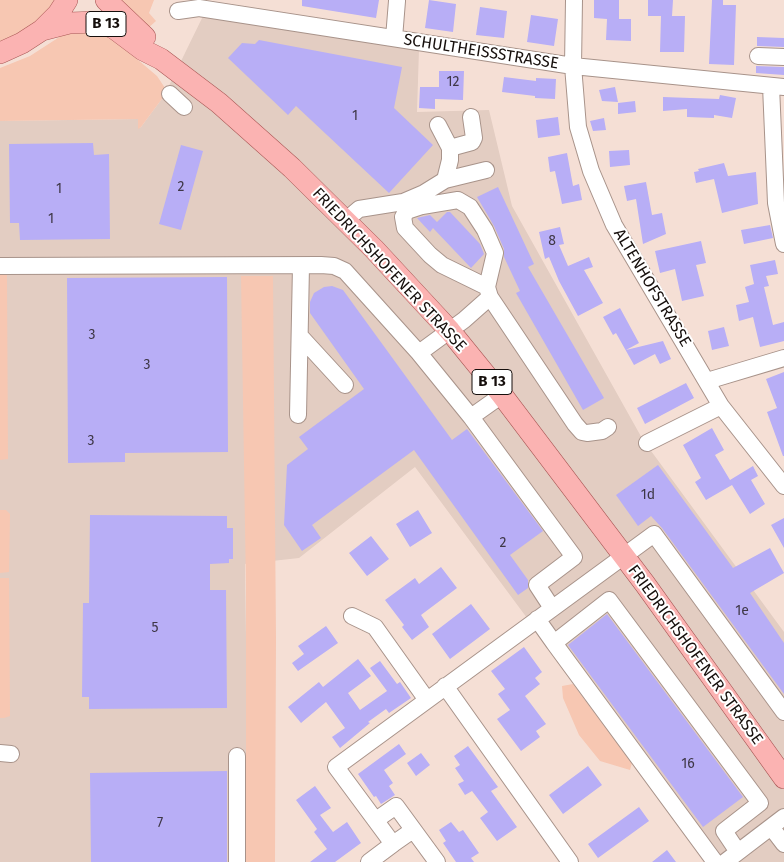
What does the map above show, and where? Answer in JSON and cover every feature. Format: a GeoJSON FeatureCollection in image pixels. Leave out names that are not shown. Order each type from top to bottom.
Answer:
{"type":"FeatureCollection","features":[{"type":"Feature","properties":{"kind":"main road","name":"B 13"},"geometry":{"type":"LineString","coordinates":[[0,53],[22,43],[42,30],[58,14],[67,0]]}},
{"type":"Feature","properties":{"kind":"main road","name":"FRIEDRICHSHOFENER STRASSE"},"geometry":{"type":"LineString","coordinates":[[106,0],[150,41],[161,59]]}},
{"type":"Feature","properties":{"kind":"main road","name":"FRIEDRICHSHOFENER STRASSE"},"geometry":{"type":"LineString","coordinates":[[42,30],[69,23],[96,22],[115,29],[143,50],[161,59],[219,103],[292,168],[345,221],[450,331],[502,395],[624,556],[784,778]]}},
{"type":"Feature","properties":{"kind":"street","name":"ALTENHOFSTRASSE"},"geometry":{"type":"LineString","coordinates":[[574,0],[573,66],[578,127],[591,171],[614,226],[721,406],[784,486]]}},
{"type":"Feature","properties":{"kind":"street"},"geometry":{"type":"LineString","coordinates":[[394,38],[397,1]]}},
{"type":"Feature","properties":{"kind":"street","name":"SCHULTHEISSSTRASSE"},"geometry":{"type":"LineString","coordinates":[[178,11],[199,8],[573,66],[778,86]]}},
{"type":"Feature","properties":{"kind":"street"},"geometry":{"type":"LineString","coordinates":[[758,56],[784,57]]}},
{"type":"Feature","properties":{"kind":"street"},"geometry":{"type":"LineString","coordinates":[[778,86],[776,203],[784,244]]}},
{"type":"Feature","properties":{"kind":"street"},"geometry":{"type":"LineString","coordinates":[[170,94],[184,108]]}},
{"type":"Feature","properties":{"kind":"street"},"geometry":{"type":"LineString","coordinates":[[450,148],[472,142],[474,138],[471,117]]}},
{"type":"Feature","properties":{"kind":"street"},"geometry":{"type":"LineString","coordinates":[[438,125],[450,148],[450,160],[445,180]]}},
{"type":"Feature","properties":{"kind":"street"},"geometry":{"type":"LineString","coordinates":[[345,221],[360,209],[403,202],[424,193],[445,180],[486,170]]}},
{"type":"Feature","properties":{"kind":"street"},"geometry":{"type":"LineString","coordinates":[[419,353],[450,331],[489,292],[495,253],[485,230],[470,207],[458,200],[422,206],[407,211],[402,217],[405,228],[442,265],[489,292],[582,432],[587,434],[602,431],[608,427]]}},
{"type":"Feature","properties":{"kind":"street"},"geometry":{"type":"LineString","coordinates":[[0,266],[334,266],[345,271],[419,353],[471,417],[574,557],[536,585],[552,608]]}},
{"type":"Feature","properties":{"kind":"street"},"geometry":{"type":"LineString","coordinates":[[298,415],[301,266]]}},
{"type":"Feature","properties":{"kind":"street"},"geometry":{"type":"LineString","coordinates":[[300,336],[345,385]]}},
{"type":"Feature","properties":{"kind":"street"},"geometry":{"type":"LineString","coordinates":[[707,381],[784,358]]}},
{"type":"Feature","properties":{"kind":"street"},"geometry":{"type":"LineString","coordinates":[[471,417],[502,395]]}},
{"type":"Feature","properties":{"kind":"street"},"geometry":{"type":"LineString","coordinates":[[647,443],[721,406]]}},
{"type":"Feature","properties":{"kind":"street","name":"FRIEDRICHSHOFENER STRASSE"},"geometry":{"type":"LineString","coordinates":[[624,556],[654,534],[784,712]]}},
{"type":"Feature","properties":{"kind":"street"},"geometry":{"type":"LineString","coordinates":[[393,844],[336,766],[624,556]]}},
{"type":"Feature","properties":{"kind":"street"},"geometry":{"type":"LineString","coordinates":[[554,643],[609,600],[760,803],[724,831],[732,857],[778,822],[784,844]]}},
{"type":"Feature","properties":{"kind":"street"},"geometry":{"type":"LineString","coordinates":[[352,616],[375,627],[427,700]]}},
{"type":"Feature","properties":{"kind":"street"},"geometry":{"type":"LineString","coordinates":[[537,619],[715,862]]}},
{"type":"Feature","properties":{"kind":"street"},"geometry":{"type":"LineString","coordinates":[[445,686],[570,862]]}},
{"type":"Feature","properties":{"kind":"street"},"geometry":{"type":"LineString","coordinates":[[237,756],[237,862]]}},
{"type":"Feature","properties":{"kind":"street"},"geometry":{"type":"LineString","coordinates":[[376,820],[396,806],[437,862]]}},
{"type":"Feature","properties":{"kind":"street"},"geometry":{"type":"LineString","coordinates":[[369,862],[413,830]]}},
{"type":"Feature","properties":{"kind":"shaded area"},"geometry":{"type":"Polygon","coordinates":[[[0,0],[58,0],[38,23],[0,44],[0,0]]]}},
{"type":"Feature","properties":{"kind":"shaded area"},"geometry":{"type":"Polygon","coordinates":[[[116,0],[154,0],[149,13],[156,21],[147,29],[116,0]]]}},
{"type":"Feature","properties":{"kind":"shaded area"},"geometry":{"type":"Polygon","coordinates":[[[204,14],[388,46],[419,49],[417,112],[489,110],[512,206],[643,440],[784,632],[784,862],[708,862],[415,467],[299,558],[245,564],[249,862],[0,862],[0,121],[138,119],[138,128],[141,127],[164,96],[204,14]]]}},
{"type":"Feature","properties":{"kind":"shaded area"},"geometry":{"type":"Polygon","coordinates":[[[105,32],[157,76],[165,88],[164,96],[141,127],[138,129],[138,119],[0,121],[0,68],[30,56],[64,34],[105,32]]]}},
{"type":"Feature","properties":{"kind":"shaded area"},"geometry":{"type":"Polygon","coordinates":[[[0,273],[7,273],[8,459],[0,460],[0,273]]]}},
{"type":"Feature","properties":{"kind":"shaded area"},"geometry":{"type":"Polygon","coordinates":[[[241,276],[273,276],[276,639],[275,862],[246,862],[246,588],[241,276]]]}},
{"type":"Feature","properties":{"kind":"shaded area"},"geometry":{"type":"Polygon","coordinates":[[[0,510],[6,510],[10,514],[9,572],[0,573],[0,510]]]}},
{"type":"Feature","properties":{"kind":"shaded area"},"geometry":{"type":"Polygon","coordinates":[[[0,578],[9,578],[10,716],[4,718],[0,718],[0,578]]]}},
{"type":"Feature","properties":{"kind":"shaded area"},"geometry":{"type":"Polygon","coordinates":[[[573,684],[632,763],[630,770],[600,761],[579,735],[563,698],[562,686],[573,684]]]}},
{"type":"Feature","properties":{"kind":"building"},"geometry":{"type":"Polygon","coordinates":[[[302,0],[379,0],[376,18],[302,6],[302,0]]]}},
{"type":"Feature","properties":{"kind":"building"},"geometry":{"type":"Polygon","coordinates":[[[429,0],[456,4],[453,32],[425,28],[429,0]]]}},
{"type":"Feature","properties":{"kind":"building"},"geometry":{"type":"Polygon","coordinates":[[[594,0],[619,0],[619,19],[631,19],[631,41],[606,40],[607,19],[594,18],[594,0]]]}},
{"type":"Feature","properties":{"kind":"building"},"geometry":{"type":"Polygon","coordinates":[[[648,0],[673,0],[672,16],[685,16],[684,52],[660,52],[661,16],[648,16],[648,0]]]}},
{"type":"Feature","properties":{"kind":"building"},"geometry":{"type":"Polygon","coordinates":[[[712,0],[723,0],[723,5],[736,5],[734,65],[709,64],[712,0]]]}},
{"type":"Feature","properties":{"kind":"building"},"geometry":{"type":"Polygon","coordinates":[[[480,7],[507,11],[504,38],[476,35],[480,7]]]}},
{"type":"Feature","properties":{"kind":"building"},"geometry":{"type":"Polygon","coordinates":[[[531,15],[558,19],[554,46],[527,42],[531,15]]]}},
{"type":"Feature","properties":{"kind":"building"},"geometry":{"type":"Polygon","coordinates":[[[757,37],[784,38],[784,47],[757,46],[757,37]]]}},
{"type":"Feature","properties":{"kind":"building"},"geometry":{"type":"Polygon","coordinates":[[[259,40],[402,67],[394,108],[433,145],[389,193],[296,106],[288,115],[228,58],[242,43],[255,44],[259,40]]]}},
{"type":"Feature","properties":{"kind":"building"},"geometry":{"type":"Polygon","coordinates":[[[756,66],[784,67],[784,75],[756,73],[756,66]]]}},
{"type":"Feature","properties":{"kind":"building"},"geometry":{"type":"Polygon","coordinates":[[[439,71],[464,71],[463,100],[435,99],[435,109],[419,108],[420,87],[439,87],[439,71]]]}},
{"type":"Feature","properties":{"kind":"building"},"geometry":{"type":"Polygon","coordinates":[[[504,77],[536,81],[536,78],[556,79],[555,99],[535,98],[535,96],[502,92],[504,77]]]}},
{"type":"Feature","properties":{"kind":"building"},"geometry":{"type":"Polygon","coordinates":[[[615,87],[618,102],[602,101],[599,90],[615,87]]]}},
{"type":"Feature","properties":{"kind":"building"},"geometry":{"type":"Polygon","coordinates":[[[720,95],[736,98],[732,118],[714,115],[714,118],[687,117],[687,109],[663,111],[663,97],[719,99],[720,95]]]}},
{"type":"Feature","properties":{"kind":"building"},"geometry":{"type":"Polygon","coordinates":[[[635,101],[636,112],[618,114],[618,103],[635,101]]]}},
{"type":"Feature","properties":{"kind":"building"},"geometry":{"type":"Polygon","coordinates":[[[558,117],[560,135],[538,138],[536,120],[558,117]]]}},
{"type":"Feature","properties":{"kind":"building"},"geometry":{"type":"Polygon","coordinates":[[[604,118],[606,130],[593,131],[590,121],[604,118]]]}},
{"type":"Feature","properties":{"kind":"building"},"geometry":{"type":"Polygon","coordinates":[[[93,143],[94,155],[109,154],[110,239],[20,240],[19,223],[10,223],[9,144],[93,143]]]}},
{"type":"Feature","properties":{"kind":"building"},"geometry":{"type":"Polygon","coordinates":[[[181,145],[203,151],[181,230],[159,224],[181,145]]]}},
{"type":"Feature","properties":{"kind":"building"},"geometry":{"type":"Polygon","coordinates":[[[629,150],[630,165],[610,167],[609,151],[629,150]]]}},
{"type":"Feature","properties":{"kind":"building"},"geometry":{"type":"Polygon","coordinates":[[[567,153],[573,186],[579,184],[582,200],[562,204],[555,171],[550,172],[548,157],[567,153]]]}},
{"type":"Feature","properties":{"kind":"building"},"geometry":{"type":"Polygon","coordinates":[[[724,163],[728,176],[756,172],[758,204],[722,213],[714,179],[696,183],[694,172],[699,171],[698,169],[724,163]]]}},
{"type":"Feature","properties":{"kind":"building"},"geometry":{"type":"Polygon","coordinates":[[[646,182],[652,215],[662,213],[666,234],[643,244],[636,199],[627,201],[624,186],[646,182]]]}},
{"type":"Feature","properties":{"kind":"building"},"geometry":{"type":"Polygon","coordinates":[[[498,187],[534,264],[528,267],[604,398],[583,410],[516,293],[520,291],[504,257],[504,249],[494,226],[477,197],[498,187]]]}},
{"type":"Feature","properties":{"kind":"building"},"geometry":{"type":"Polygon","coordinates":[[[447,212],[450,212],[480,244],[484,254],[471,268],[433,228],[430,232],[417,218],[430,215],[437,222],[447,212]]]}},
{"type":"Feature","properties":{"kind":"building"},"geometry":{"type":"Polygon","coordinates":[[[770,225],[773,238],[744,244],[741,230],[770,225]]]}},
{"type":"Feature","properties":{"kind":"building"},"geometry":{"type":"Polygon","coordinates":[[[560,227],[564,244],[559,245],[568,266],[589,257],[593,267],[584,270],[603,303],[578,316],[559,281],[549,257],[545,259],[539,232],[560,227]]]}},
{"type":"Feature","properties":{"kind":"building"},"geometry":{"type":"Polygon","coordinates":[[[701,241],[706,263],[696,265],[704,296],[682,301],[675,269],[660,273],[655,251],[701,241]]]}},
{"type":"Feature","properties":{"kind":"building"},"geometry":{"type":"Polygon","coordinates":[[[775,260],[778,274],[766,276],[769,286],[764,287],[773,325],[784,322],[784,341],[760,347],[753,317],[739,321],[736,305],[749,302],[745,287],[754,284],[750,265],[775,260]]]}},
{"type":"Feature","properties":{"kind":"building"},"geometry":{"type":"Polygon","coordinates":[[[227,277],[228,452],[125,453],[125,462],[68,463],[67,278],[227,277]]]}},
{"type":"Feature","properties":{"kind":"building"},"geometry":{"type":"Polygon","coordinates":[[[332,286],[343,290],[452,440],[467,429],[543,531],[510,555],[528,580],[528,588],[518,595],[414,450],[312,525],[321,538],[302,551],[284,525],[287,465],[308,449],[299,437],[364,389],[310,313],[310,302],[314,293],[324,287],[332,286]]]}},
{"type":"Feature","properties":{"kind":"building"},"geometry":{"type":"Polygon","coordinates":[[[620,308],[639,343],[626,350],[663,341],[671,359],[660,364],[655,354],[634,365],[616,333],[613,335],[603,317],[620,308]]]}},
{"type":"Feature","properties":{"kind":"building"},"geometry":{"type":"Polygon","coordinates":[[[724,327],[729,346],[712,350],[708,331],[724,327]]]}},
{"type":"Feature","properties":{"kind":"building"},"geometry":{"type":"Polygon","coordinates":[[[784,372],[783,456],[767,412],[777,408],[766,379],[784,372]]]}},
{"type":"Feature","properties":{"kind":"building"},"geometry":{"type":"Polygon","coordinates":[[[686,383],[694,398],[645,424],[637,408],[686,383]]]}},
{"type":"Feature","properties":{"kind":"building"},"geometry":{"type":"Polygon","coordinates":[[[712,428],[724,450],[715,455],[730,480],[753,466],[758,476],[751,480],[765,504],[750,514],[732,485],[706,500],[695,482],[701,478],[683,445],[712,428]]]}},
{"type":"Feature","properties":{"kind":"building"},"geometry":{"type":"Polygon","coordinates":[[[658,465],[733,568],[770,548],[784,573],[750,593],[784,643],[784,694],[662,528],[651,516],[638,526],[616,495],[658,465]]]}},
{"type":"Feature","properties":{"kind":"building"},"geometry":{"type":"Polygon","coordinates":[[[418,510],[432,533],[410,547],[396,524],[418,510]]]}},
{"type":"Feature","properties":{"kind":"building"},"geometry":{"type":"Polygon","coordinates":[[[90,515],[227,516],[227,528],[233,528],[233,559],[229,559],[229,563],[210,564],[210,590],[226,590],[227,708],[89,709],[89,697],[82,697],[83,603],[89,603],[90,515]]]}},
{"type":"Feature","properties":{"kind":"building"},"geometry":{"type":"Polygon","coordinates":[[[784,518],[784,548],[771,525],[784,518]]]}},
{"type":"Feature","properties":{"kind":"building"},"geometry":{"type":"Polygon","coordinates":[[[371,536],[389,559],[367,576],[349,553],[371,536]]]}},
{"type":"Feature","properties":{"kind":"building"},"geometry":{"type":"Polygon","coordinates":[[[441,567],[457,588],[421,615],[429,627],[412,640],[402,627],[404,625],[385,600],[415,578],[419,584],[441,567]]]}},
{"type":"Feature","properties":{"kind":"building"},"geometry":{"type":"Polygon","coordinates":[[[471,604],[490,629],[450,659],[432,634],[471,604]]]}},
{"type":"Feature","properties":{"kind":"building"},"geometry":{"type":"Polygon","coordinates":[[[607,614],[743,797],[703,827],[568,645],[607,614]]]}},
{"type":"Feature","properties":{"kind":"building"},"geometry":{"type":"Polygon","coordinates":[[[326,626],[338,643],[298,671],[292,663],[304,654],[298,646],[326,626]]]}},
{"type":"Feature","properties":{"kind":"building"},"geometry":{"type":"Polygon","coordinates":[[[524,647],[542,672],[535,678],[540,684],[525,696],[546,724],[536,731],[540,737],[521,751],[497,719],[510,710],[498,694],[505,689],[491,671],[524,647]]]}},
{"type":"Feature","properties":{"kind":"building"},"geometry":{"type":"Polygon","coordinates":[[[358,659],[371,676],[348,693],[360,710],[387,691],[370,668],[380,661],[397,684],[400,682],[411,698],[389,713],[386,709],[368,722],[370,723],[340,748],[332,737],[345,728],[326,702],[301,723],[288,707],[319,682],[323,687],[358,659]]]}},
{"type":"Feature","properties":{"kind":"building"},"geometry":{"type":"Polygon","coordinates":[[[399,744],[406,754],[384,770],[393,783],[389,786],[395,795],[381,804],[358,774],[399,744]]]}},
{"type":"Feature","properties":{"kind":"building"},"geometry":{"type":"Polygon","coordinates":[[[468,746],[498,787],[491,791],[517,827],[497,841],[480,818],[488,812],[472,791],[465,795],[458,784],[464,781],[455,768],[460,765],[454,756],[468,746]]]}},
{"type":"Feature","properties":{"kind":"building"},"geometry":{"type":"Polygon","coordinates":[[[421,753],[430,765],[416,776],[407,763],[421,753]]]}},
{"type":"Feature","properties":{"kind":"building"},"geometry":{"type":"Polygon","coordinates":[[[588,766],[602,785],[563,814],[549,795],[588,766]]]}},
{"type":"Feature","properties":{"kind":"building"},"geometry":{"type":"Polygon","coordinates":[[[227,771],[227,862],[91,862],[90,773],[227,771]]]}},
{"type":"Feature","properties":{"kind":"building"},"geometry":{"type":"Polygon","coordinates":[[[315,786],[331,808],[320,815],[333,832],[347,822],[361,843],[335,862],[310,862],[327,849],[314,832],[317,829],[296,800],[315,786]]]}},
{"type":"Feature","properties":{"kind":"building"},"geometry":{"type":"Polygon","coordinates":[[[639,807],[649,821],[598,858],[588,844],[639,807]]]}},
{"type":"Feature","properties":{"kind":"building"},"geometry":{"type":"Polygon","coordinates":[[[451,822],[459,832],[463,830],[479,853],[471,858],[474,862],[456,862],[443,843],[446,841],[439,830],[451,822]]]}},
{"type":"Feature","properties":{"kind":"building"},"geometry":{"type":"Polygon","coordinates":[[[667,850],[676,862],[652,862],[667,850]]]}}]}
